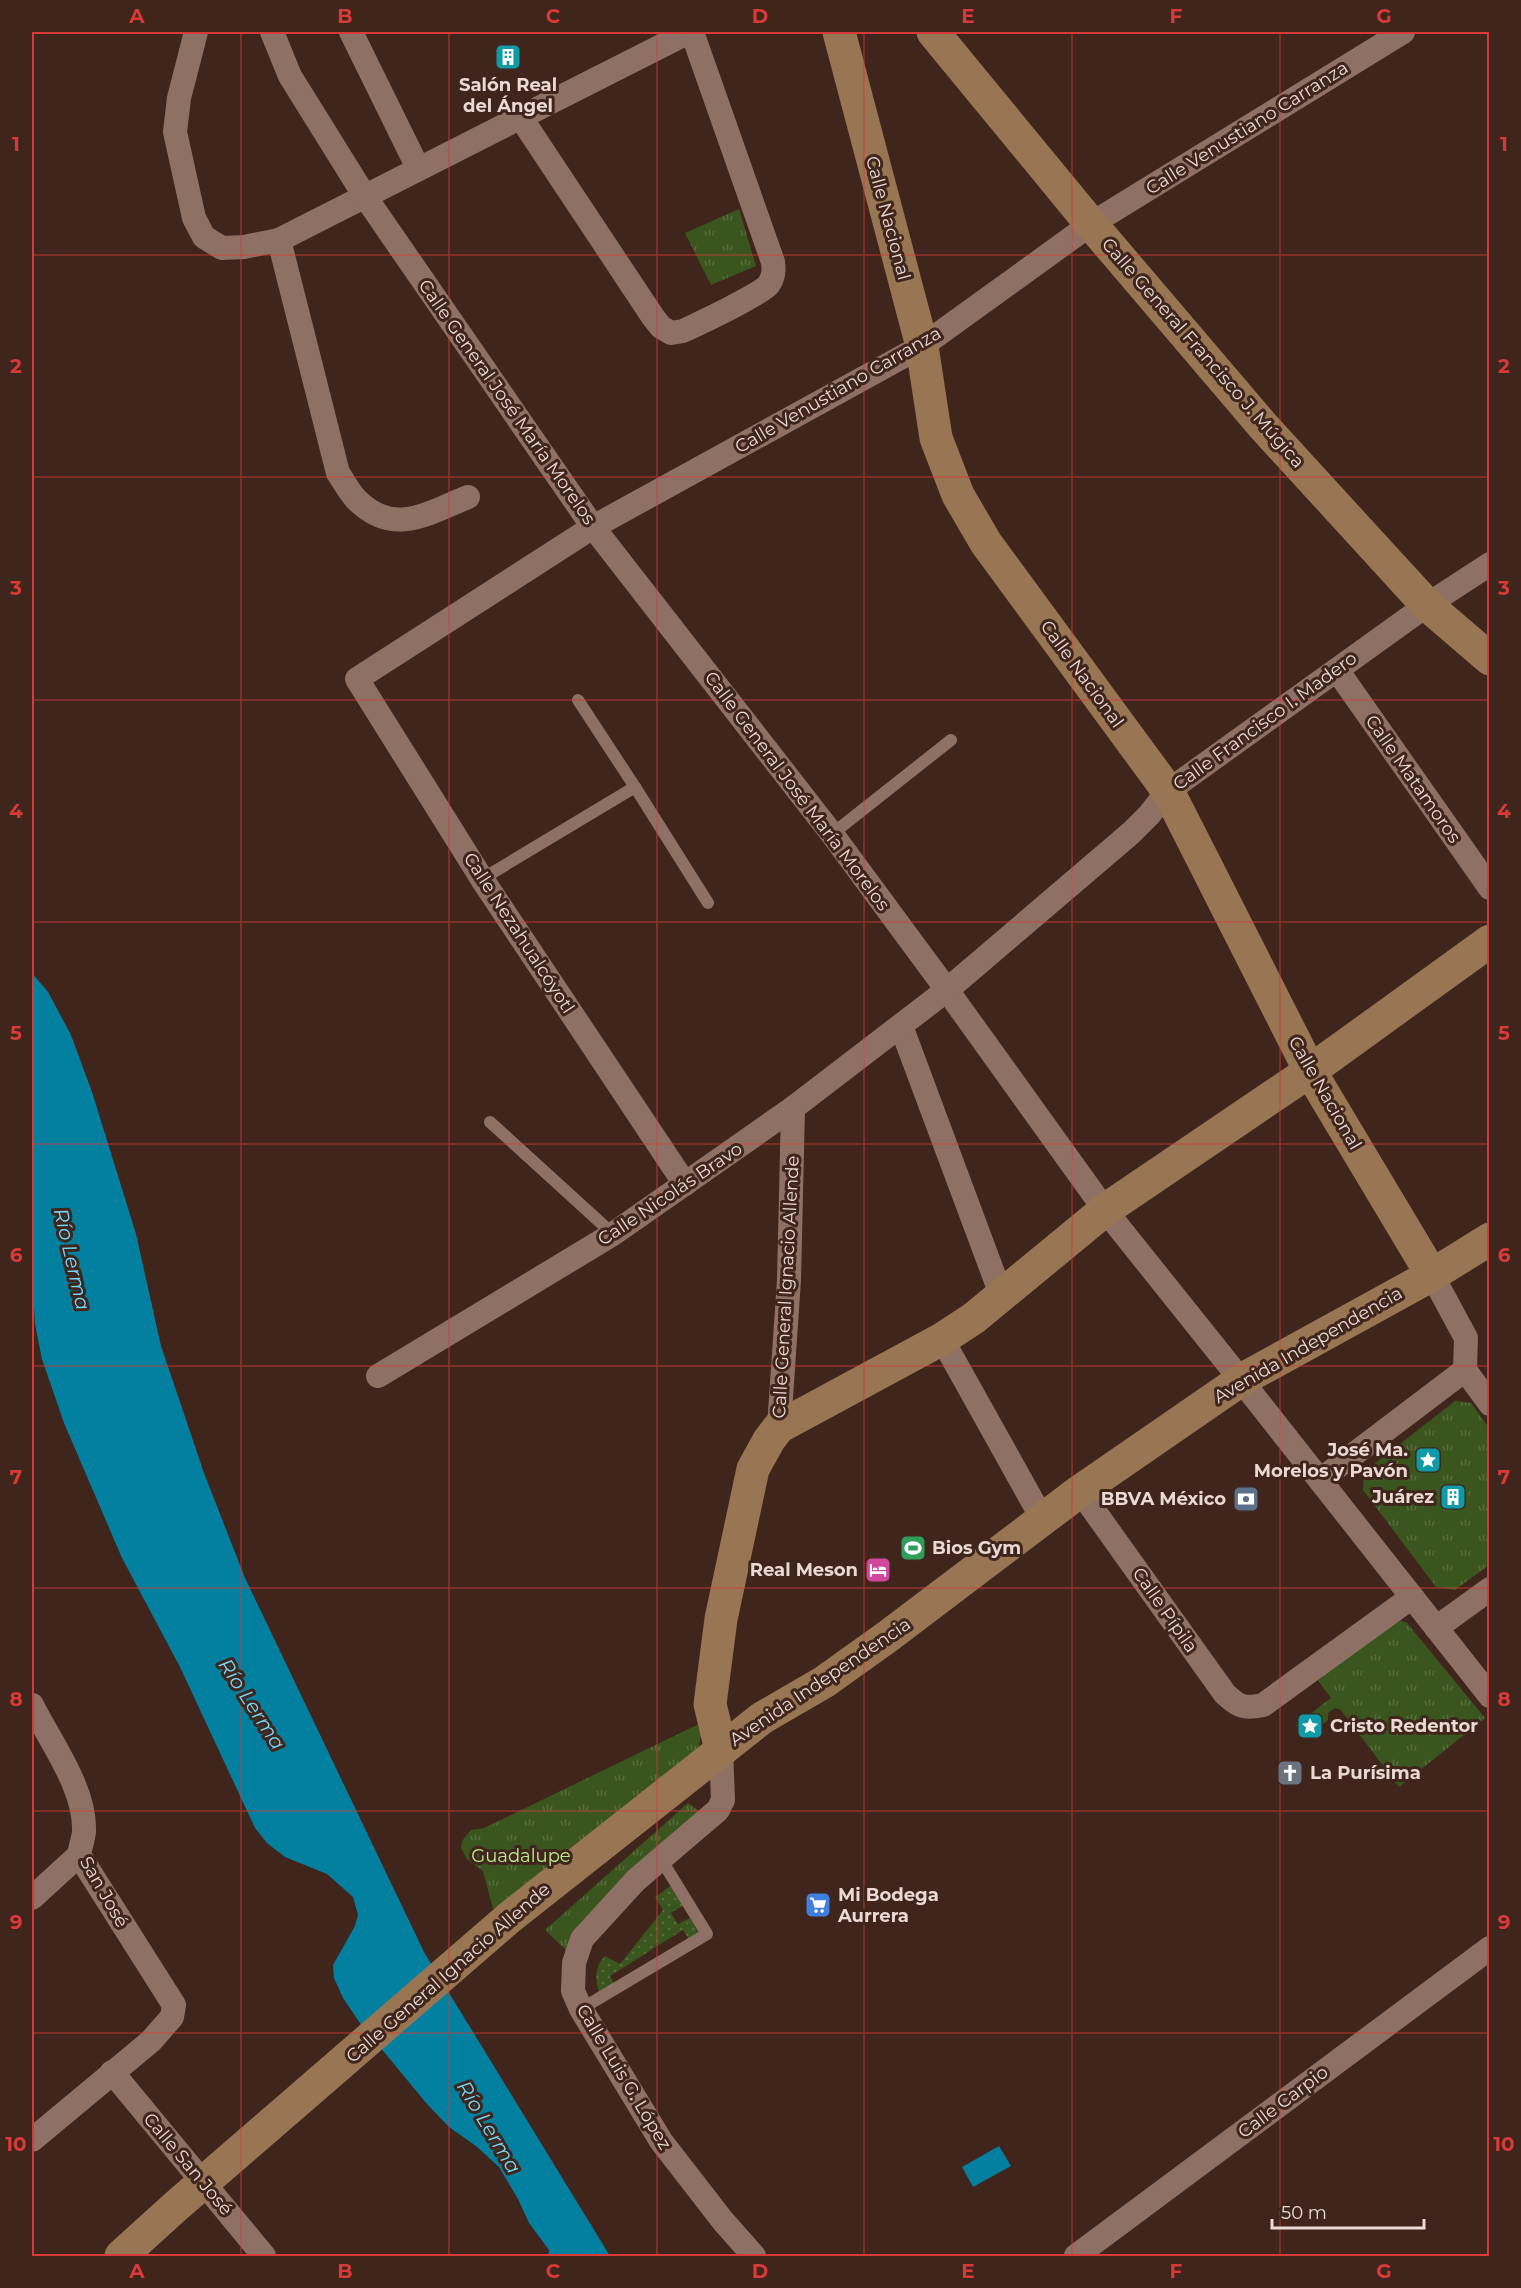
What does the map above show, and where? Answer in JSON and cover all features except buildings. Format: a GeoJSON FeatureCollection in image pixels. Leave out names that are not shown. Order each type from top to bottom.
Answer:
{"type":"FeatureCollection","features":[{"type":"Feature","properties":{"kind":"street"},"geometry":{"type":"LineString","coordinates":[[196,32],[178,98],[175,132],[194,218],[204,237],[222,248],[244,247],[279,240],[364,195],[691,32],[773,262],[774,274],[768,286],[683,332],[671,333],[661,327],[520,118]]}},
{"type":"Feature","properties":{"kind":"street","name":"Calle General José María Morelos"},"geometry":{"type":"LineString","coordinates":[[272,32],[290,76],[364,195],[593,526],[832,834],[1105,1210],[1490,1696]]}},
{"type":"Feature","properties":{"kind":"street"},"geometry":{"type":"LineString","coordinates":[[351,32],[418,168]]}},
{"type":"Feature","properties":{"kind":"street","name":"Calle Nacional"},"geometry":{"type":"LineString","coordinates":[[839,32],[922,346],[936,438],[958,495],[986,543],[1168,791],[1310,1071],[1432,1275]]}},
{"type":"Feature","properties":{"kind":"street","name":"Calle General Francisco J. Múgica"},"geometry":{"type":"LineString","coordinates":[[933,32],[1091,224],[1264,427],[1427,605],[1490,659]]}},
{"type":"Feature","properties":{"kind":"street","name":"Calle Venustiano Carranza"},"geometry":{"type":"LineString","coordinates":[[357,679],[593,526],[922,346],[1091,224],[1403,32]]}},
{"type":"Feature","properties":{"kind":"street"},"geometry":{"type":"LineString","coordinates":[[279,240],[338,473],[359,503],[385,520],[410,520],[468,497]]}},
{"type":"Feature","properties":{"kind":"street","name":"Calle Francisco I. Madero"},"geometry":{"type":"LineString","coordinates":[[947,990],[1131,833],[1168,791],[1427,605],[1490,564]]}},
{"type":"Feature","properties":{"kind":"street","name":"Calle Matamoros"},"geometry":{"type":"LineString","coordinates":[[1337,670],[1490,888]]}},
{"type":"Feature","properties":{"kind":"street","name":"Calle Nezahualcóyotl"},"geometry":{"type":"LineString","coordinates":[[357,679],[482,879],[685,1185]]}},
{"type":"Feature","properties":{"kind":"street"},"geometry":{"type":"LineString","coordinates":[[779,1427],[942,1339],[1002,1296],[1105,1210],[1310,1071],[1490,941]]}},
{"type":"Feature","properties":{"kind":"street","name":"Calle Nicolás Bravo"},"geometry":{"type":"LineString","coordinates":[[378,1376],[614,1234],[794,1108],[947,990]]}},
{"type":"Feature","properties":{"kind":"street"},"geometry":{"type":"LineString","coordinates":[[901,1026],[1002,1296]]}},
{"type":"Feature","properties":{"kind":"street","name":"Calle General Ignacio Allende"},"geometry":{"type":"LineString","coordinates":[[121,2256],[510,1917],[721,1750],[710,1704],[721,1619],[753,1469],[768,1440],[779,1427],[789,1280],[794,1108]]}},
{"type":"Feature","properties":{"kind":"street","name":"Avenida Independencia"},"geometry":{"type":"LineString","coordinates":[[721,1750],[762,1718],[824,1682],[878,1644],[1080,1491],[1241,1380],[1432,1275],[1490,1239]]}},
{"type":"Feature","properties":{"kind":"street"},"geometry":{"type":"LineString","coordinates":[[1432,1275],[1466,1338],[1465,1370],[1490,1404]]}},
{"type":"Feature","properties":{"kind":"street"},"geometry":{"type":"LineString","coordinates":[[942,1339],[1043,1520]]}},
{"type":"Feature","properties":{"kind":"street"},"geometry":{"type":"LineString","coordinates":[[1320,1480],[1465,1370]]}},
{"type":"Feature","properties":{"kind":"street","name":"Calle Pípila"},"geometry":{"type":"LineString","coordinates":[[1080,1491],[1225,1694],[1237,1705],[1249,1708],[1263,1705],[1412,1597]]}},
{"type":"Feature","properties":{"kind":"street"},"geometry":{"type":"LineString","coordinates":[[1436,1628],[1490,1589]]}},
{"type":"Feature","properties":{"kind":"street","name":"San José"},"geometry":{"type":"LineString","coordinates":[[32,1706],[78,1791],[83,1813],[84,1834],[79,1855],[174,2005],[172,2017],[164,2029],[112,2072]]}},
{"type":"Feature","properties":{"kind":"street","name":"Calle Luis G. López"},"geometry":{"type":"LineString","coordinates":[[721,1750],[723,1800],[718,1810],[636,1880],[582,1939],[574,1963],[573,1991],[581,2009],[661,2141],[723,2221],[754,2256]]}},
{"type":"Feature","properties":{"kind":"street"},"geometry":{"type":"LineString","coordinates":[[32,1898],[79,1855]]}},
{"type":"Feature","properties":{"kind":"street","name":"Calle Carpio"},"geometry":{"type":"LineString","coordinates":[[1076,2256],[1490,1947]]}},
{"type":"Feature","properties":{"kind":"street"},"geometry":{"type":"LineString","coordinates":[[32,2140],[112,2072]]}},
{"type":"Feature","properties":{"kind":"street","name":"Calle San José"},"geometry":{"type":"LineString","coordinates":[[112,2072],[264,2256]]}},
{"type":"Feature","properties":{"kind":"lane"},"geometry":{"type":"LineString","coordinates":[[578,700],[708,903]]}},
{"type":"Feature","properties":{"kind":"lane"},"geometry":{"type":"LineString","coordinates":[[832,834],[951,740]]}},
{"type":"Feature","properties":{"kind":"lane"},"geometry":{"type":"LineString","coordinates":[[482,879],[635,788]]}},
{"type":"Feature","properties":{"kind":"lane"},"geometry":{"type":"LineString","coordinates":[[490,1122],[614,1234]]}},
{"type":"Feature","properties":{"kind":"lane"},"geometry":{"type":"LineString","coordinates":[[581,2009],[707,1934],[661,1859]]}},
{"type":"Feature","properties":{"kind":"green space"},"geometry":{"type":"Polygon","coordinates":[[[739,209],[756,266],[711,285],[685,233],[739,209]]]}},
{"type":"Feature","properties":{"kind":"green space"},"geometry":{"type":"Polygon","coordinates":[[[1455,1401],[1471,1403],[1489,1428],[1489,1565],[1455,1590],[1436,1587],[1363,1490],[1364,1472],[1455,1401]]]}},
{"type":"Feature","properties":{"kind":"green space"},"geometry":{"type":"Polygon","coordinates":[[[1396,1619],[1407,1623],[1485,1718],[1399,1787],[1341,1710],[1335,1708],[1328,1713],[1328,1720],[1305,1738],[1296,1725],[1331,1698],[1316,1678],[1396,1619]]]}},
{"type":"Feature","properties":{"kind":"green space","name":"Guadalupe"},"geometry":{"type":"Polygon","coordinates":[[[703,1722],[698,1753],[513,1915],[493,1909],[483,1871],[467,1859],[461,1848],[462,1841],[471,1830],[484,1828],[703,1722]]]}},
{"type":"Feature","properties":{"kind":"green space"},"geometry":{"type":"Polygon","coordinates":[[[688,1803],[704,1815],[569,1953],[545,1930],[688,1803]]]}},
{"type":"Feature","properties":{"kind":"green space"},"geometry":{"type":"Polygon","coordinates":[[[672,1885],[684,1905],[671,1913],[678,1924],[690,1918],[700,1935],[690,1941],[683,1930],[610,1976],[618,1991],[602,2000],[596,1977],[601,1961],[605,1956],[620,1964],[663,1910],[655,1897],[672,1885]]]}},
{"type":"Feature","properties":{"kind":"water","name":"Río Lerma"},"geometry":{"type":"Polygon","coordinates":[[[32,973],[48,992],[71,1035],[92,1092],[136,1234],[161,1346],[204,1473],[245,1578],[424,1952],[610,2256],[548,2256],[549,2250],[529,2223],[499,2167],[476,2146],[449,2127],[360,2023],[343,1998],[334,1978],[333,1965],[355,1926],[358,1915],[353,1897],[327,1874],[285,1857],[267,1843],[255,1828],[180,1667],[122,1558],[64,1423],[42,1359],[35,1324],[32,1274],[32,973]]]}},
{"type":"Feature","properties":{"kind":"water"},"geometry":{"type":"Polygon","coordinates":[[[999,2146],[1011,2166],[973,2187],[962,2167],[999,2146]]]}},
{"type":"Feature","properties":{"kind":"place","name":"Salón Real del Ángel"},"geometry":{"type":"Point","coordinates":[508,57]}},
{"type":"Feature","properties":{"kind":"place","name":"José Ma. Morelos y Pavón"},"geometry":{"type":"Point","coordinates":[1428,1460]}},
{"type":"Feature","properties":{"kind":"place","name":"Juárez"},"geometry":{"type":"Point","coordinates":[1453,1497]}},
{"type":"Feature","properties":{"kind":"place","name":"BBVA México"},"geometry":{"type":"Point","coordinates":[1246,1499]}},
{"type":"Feature","properties":{"kind":"place","name":"Bios Gym"},"geometry":{"type":"Point","coordinates":[913,1548]}},
{"type":"Feature","properties":{"kind":"place","name":"Real Meson"},"geometry":{"type":"Point","coordinates":[878,1570]}},
{"type":"Feature","properties":{"kind":"place","name":"Cristo Redentor"},"geometry":{"type":"Point","coordinates":[1310,1726]}},
{"type":"Feature","properties":{"kind":"place","name":"La Purísima"},"geometry":{"type":"Point","coordinates":[1290,1773]}},
{"type":"Feature","properties":{"kind":"place","name":"Mi Bodega Aurrera"},"geometry":{"type":"Point","coordinates":[818,1905]}}]}
